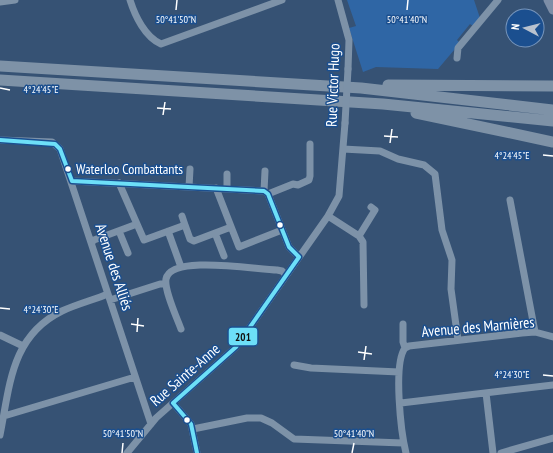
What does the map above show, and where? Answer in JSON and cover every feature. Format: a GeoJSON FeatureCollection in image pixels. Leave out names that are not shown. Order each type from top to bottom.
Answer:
{"type":"FeatureCollection","features":[{"type":"Feature","properties":{"kind":"highway"},"geometry":{"type":"LineString","coordinates":[[0,66],[361,88],[553,110]]}},
{"type":"Feature","properties":{"kind":"highway"},"geometry":{"type":"LineString","coordinates":[[0,80],[383,104],[553,121]]}},
{"type":"Feature","properties":{"kind":"highway"},"geometry":{"type":"LineString","coordinates":[[361,88],[370,84],[553,86]]}},
{"type":"Feature","properties":{"kind":"highway"},"geometry":{"type":"LineString","coordinates":[[383,104],[393,109],[553,142]]}},
{"type":"Feature","properties":{"kind":"main road"},"geometry":{"type":"LineString","coordinates":[[548,0],[553,10]]}},
{"type":"Feature","properties":{"kind":"street"},"geometry":{"type":"LineString","coordinates":[[0,2],[16,0]]}},
{"type":"Feature","properties":{"kind":"street"},"geometry":{"type":"LineString","coordinates":[[130,0],[139,21],[157,42],[161,44],[282,0]]}},
{"type":"Feature","properties":{"kind":"street","name":"Rue Victor Hugo"},"geometry":{"type":"LineString","coordinates":[[338,0],[349,40],[343,149]]}},
{"type":"Feature","properties":{"kind":"street"},"geometry":{"type":"LineString","coordinates":[[457,58],[458,48],[498,0]]}},
{"type":"Feature","properties":{"kind":"street","name":"Avenue des Alliés"},"geometry":{"type":"LineString","coordinates":[[0,140],[55,144],[60,149],[72,181],[151,424]]}},
{"type":"Feature","properties":{"kind":"street"},"geometry":{"type":"LineString","coordinates":[[72,181],[266,192],[293,184],[298,185],[309,180],[311,170],[310,144]]}},
{"type":"Feature","properties":{"kind":"street"},"geometry":{"type":"LineString","coordinates":[[343,149],[380,151],[398,159],[424,165],[435,174],[442,230],[452,260],[451,289],[458,340]]}},
{"type":"Feature","properties":{"kind":"street","name":"Rue Sainte-Anne"},"geometry":{"type":"LineString","coordinates":[[127,453],[151,424],[236,347],[328,216],[339,196],[343,149]]}},
{"type":"Feature","properties":{"kind":"street"},"geometry":{"type":"LineString","coordinates":[[189,187],[190,169]]}},
{"type":"Feature","properties":{"kind":"street"},"geometry":{"type":"LineString","coordinates":[[265,171],[266,192],[291,251],[299,257]]}},
{"type":"Feature","properties":{"kind":"street"},"geometry":{"type":"LineString","coordinates":[[227,174],[227,189]]}},
{"type":"Feature","properties":{"kind":"street"},"geometry":{"type":"LineString","coordinates":[[119,183],[144,240],[185,225]]}},
{"type":"Feature","properties":{"kind":"street"},"geometry":{"type":"LineString","coordinates":[[216,188],[239,247],[282,230]]}},
{"type":"Feature","properties":{"kind":"street"},"geometry":{"type":"LineString","coordinates":[[510,200],[535,332]]}},
{"type":"Feature","properties":{"kind":"street"},"geometry":{"type":"LineString","coordinates":[[359,236],[375,210],[371,207]]}},
{"type":"Feature","properties":{"kind":"street"},"geometry":{"type":"LineString","coordinates":[[182,216],[192,241],[231,227]]}},
{"type":"Feature","properties":{"kind":"street"},"geometry":{"type":"LineString","coordinates":[[328,216],[359,236],[363,242],[364,305]]}},
{"type":"Feature","properties":{"kind":"street"},"geometry":{"type":"LineString","coordinates":[[92,242],[136,224]]}},
{"type":"Feature","properties":{"kind":"street"},"geometry":{"type":"LineString","coordinates":[[118,231],[128,254]]}},
{"type":"Feature","properties":{"kind":"street"},"geometry":{"type":"LineString","coordinates":[[168,231],[181,267]]}},
{"type":"Feature","properties":{"kind":"street"},"geometry":{"type":"LineString","coordinates":[[215,233],[224,256]]}},
{"type":"Feature","properties":{"kind":"street"},"geometry":{"type":"LineString","coordinates":[[181,329],[166,284],[169,273],[181,267],[190,265],[242,267],[282,271],[286,275]]}},
{"type":"Feature","properties":{"kind":"street"},"geometry":{"type":"LineString","coordinates":[[0,435],[14,366],[23,346],[34,330],[52,316],[63,310],[160,284],[166,284]]}},
{"type":"Feature","properties":{"kind":"street"},"geometry":{"type":"LineString","coordinates":[[403,324],[403,342],[405,348],[400,357],[399,372],[406,453]]}},
{"type":"Feature","properties":{"kind":"street","name":"Avenue des Marnières"},"geometry":{"type":"LineString","coordinates":[[405,348],[409,346],[535,332],[553,337]]}},
{"type":"Feature","properties":{"kind":"street"},"geometry":{"type":"LineString","coordinates":[[0,335],[23,346]]}},
{"type":"Feature","properties":{"kind":"street"},"geometry":{"type":"LineString","coordinates":[[294,365],[311,368],[399,372]]}},
{"type":"Feature","properties":{"kind":"street"},"geometry":{"type":"LineString","coordinates":[[4,416],[135,376]]}},
{"type":"Feature","properties":{"kind":"street"},"geometry":{"type":"LineString","coordinates":[[401,403],[553,385]]}},
{"type":"Feature","properties":{"kind":"street"},"geometry":{"type":"LineString","coordinates":[[486,393],[493,453]]}},
{"type":"Feature","properties":{"kind":"street"},"geometry":{"type":"LineString","coordinates":[[173,403],[193,429],[197,453]]}},
{"type":"Feature","properties":{"kind":"street"},"geometry":{"type":"LineString","coordinates":[[193,429],[247,418],[261,418],[272,423],[294,439],[404,443]]}},
{"type":"Feature","properties":{"kind":"street"},"geometry":{"type":"LineString","coordinates":[[501,453],[553,438]]}},
{"type":"Feature","properties":{"kind":"shaded area"},"geometry":{"type":"Polygon","coordinates":[[[347,0],[474,0],[480,18],[473,26],[470,24],[457,40],[460,43],[438,69],[376,67],[363,72],[349,28],[356,26],[347,0]]]}},
{"type":"Feature","properties":{"kind":"transit line","name":"201"},"geometry":{"type":"LineString","coordinates":[[0,140],[55,144],[60,149],[72,181],[264,191],[268,194],[289,247],[299,257],[236,347],[173,403],[191,424],[197,453]]}},
{"type":"Feature","properties":{"kind":"place","name":"Waterloo Combattants"},"geometry":{"type":"Point","coordinates":[68,169]}}]}
